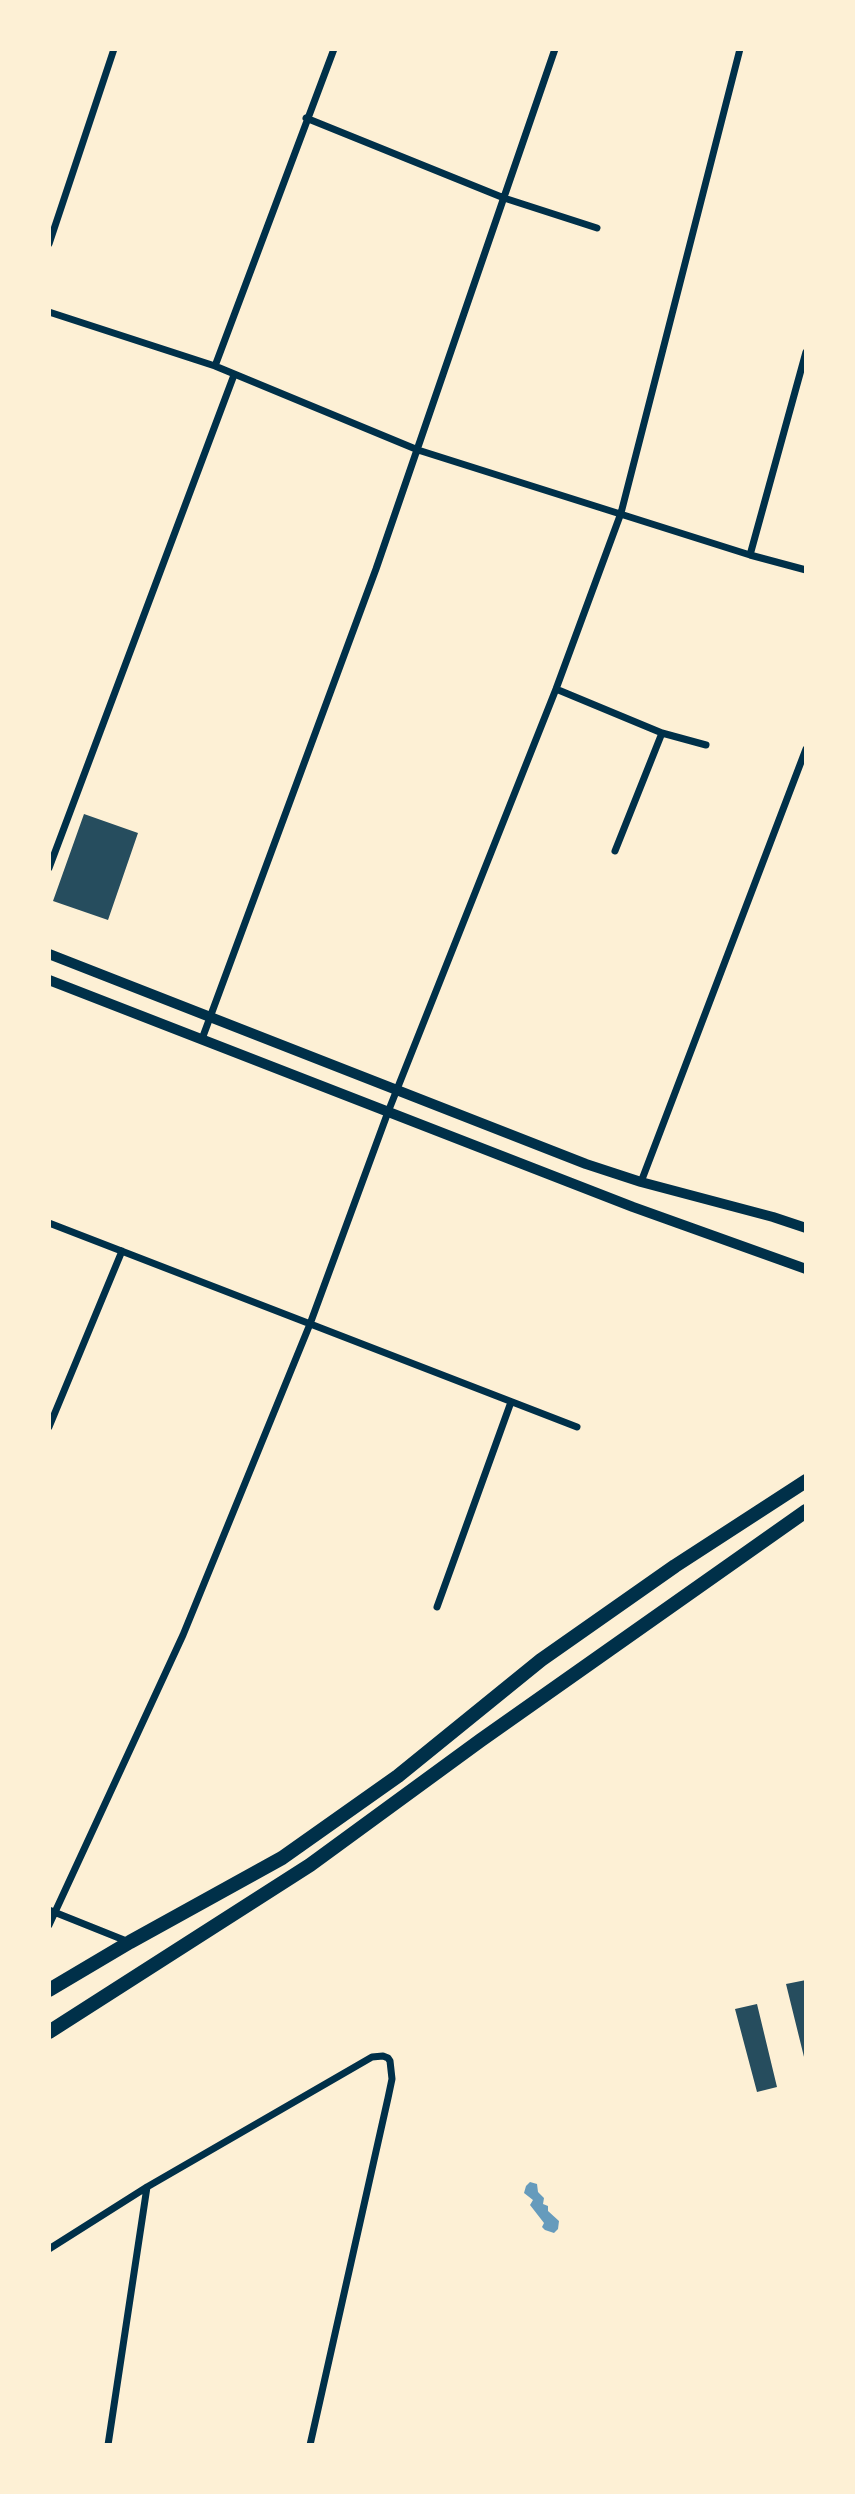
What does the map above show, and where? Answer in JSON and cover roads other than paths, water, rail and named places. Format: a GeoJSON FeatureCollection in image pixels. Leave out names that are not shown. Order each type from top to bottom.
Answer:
{"type":"FeatureCollection","features":[{"type":"Feature","properties":{"kind":"main road"},"geometry":{"type":"LineString","coordinates":[[49,1990],[282,1858],[398,1776],[541,1660],[675,1566],[806,1481]]}},
{"type":"Feature","properties":{"kind":"main road"},"geometry":{"type":"LineString","coordinates":[[49,2032],[310,1865],[481,1740],[806,1511]]}},
{"type":"Feature","properties":{"kind":"street"},"geometry":{"type":"LineString","coordinates":[[49,244],[114,49]]}},
{"type":"Feature","properties":{"kind":"street"},"geometry":{"type":"LineString","coordinates":[[215,366],[334,49]]}},
{"type":"Feature","properties":{"kind":"street"},"geometry":{"type":"LineString","coordinates":[[202,1039],[376,569],[555,49]]}},
{"type":"Feature","properties":{"kind":"street"},"geometry":{"type":"LineString","coordinates":[[49,1925],[52,1911],[183,1635],[310,1324],[388,1112],[556,689],[621,513],[740,49]]}},
{"type":"Feature","properties":{"kind":"street"},"geometry":{"type":"LineString","coordinates":[[306,118],[504,198],[597,229]]}},
{"type":"Feature","properties":{"kind":"street"},"geometry":{"type":"LineString","coordinates":[[49,312],[215,366],[418,450],[750,555],[806,570]]}},
{"type":"Feature","properties":{"kind":"street"},"geometry":{"type":"LineString","coordinates":[[750,555],[806,352]]}},
{"type":"Feature","properties":{"kind":"street"},"geometry":{"type":"LineString","coordinates":[[49,868],[234,375]]}},
{"type":"Feature","properties":{"kind":"street"},"geometry":{"type":"LineString","coordinates":[[556,689],[662,733],[706,745]]}},
{"type":"Feature","properties":{"kind":"street"},"geometry":{"type":"LineString","coordinates":[[615,851],[662,733]]}},
{"type":"Feature","properties":{"kind":"street"},"geometry":{"type":"LineString","coordinates":[[641,1182],[806,749]]}},
{"type":"Feature","properties":{"kind":"street"},"geometry":{"type":"LineString","coordinates":[[49,954],[398,1088],[586,1164],[806,1228]]}},
{"type":"Feature","properties":{"kind":"street"},"geometry":{"type":"LineString","coordinates":[[49,980],[633,1207],[806,1269]]}},
{"type":"Feature","properties":{"kind":"street"},"geometry":{"type":"LineString","coordinates":[[49,1223],[577,1427]]}},
{"type":"Feature","properties":{"kind":"street"},"geometry":{"type":"LineString","coordinates":[[49,1427],[122,1251]]}},
{"type":"Feature","properties":{"kind":"street"},"geometry":{"type":"LineString","coordinates":[[437,1607],[511,1402]]}},
{"type":"Feature","properties":{"kind":"street"},"geometry":{"type":"LineString","coordinates":[[52,1911],[130,1942]]}},
{"type":"Feature","properties":{"kind":"street"},"geometry":{"type":"LineString","coordinates":[[49,2249],[147,2187],[372,2057],[383,2056],[390,2062],[392,2079],[310,2445]]}},
{"type":"Feature","properties":{"kind":"street"},"geometry":{"type":"LineString","coordinates":[[108,2445],[147,2187]]}},
{"type":"Feature","properties":{"kind":"water"},"geometry":{"type":"Polygon","coordinates":[[[530,2182],[537,2184],[538,2192],[544,2198],[543,2204],[548,2206],[548,2211],[559,2221],[558,2229],[554,2233],[542,2227],[544,2223],[530,2205],[533,2200],[524,2193],[530,2182]]]}}]}
